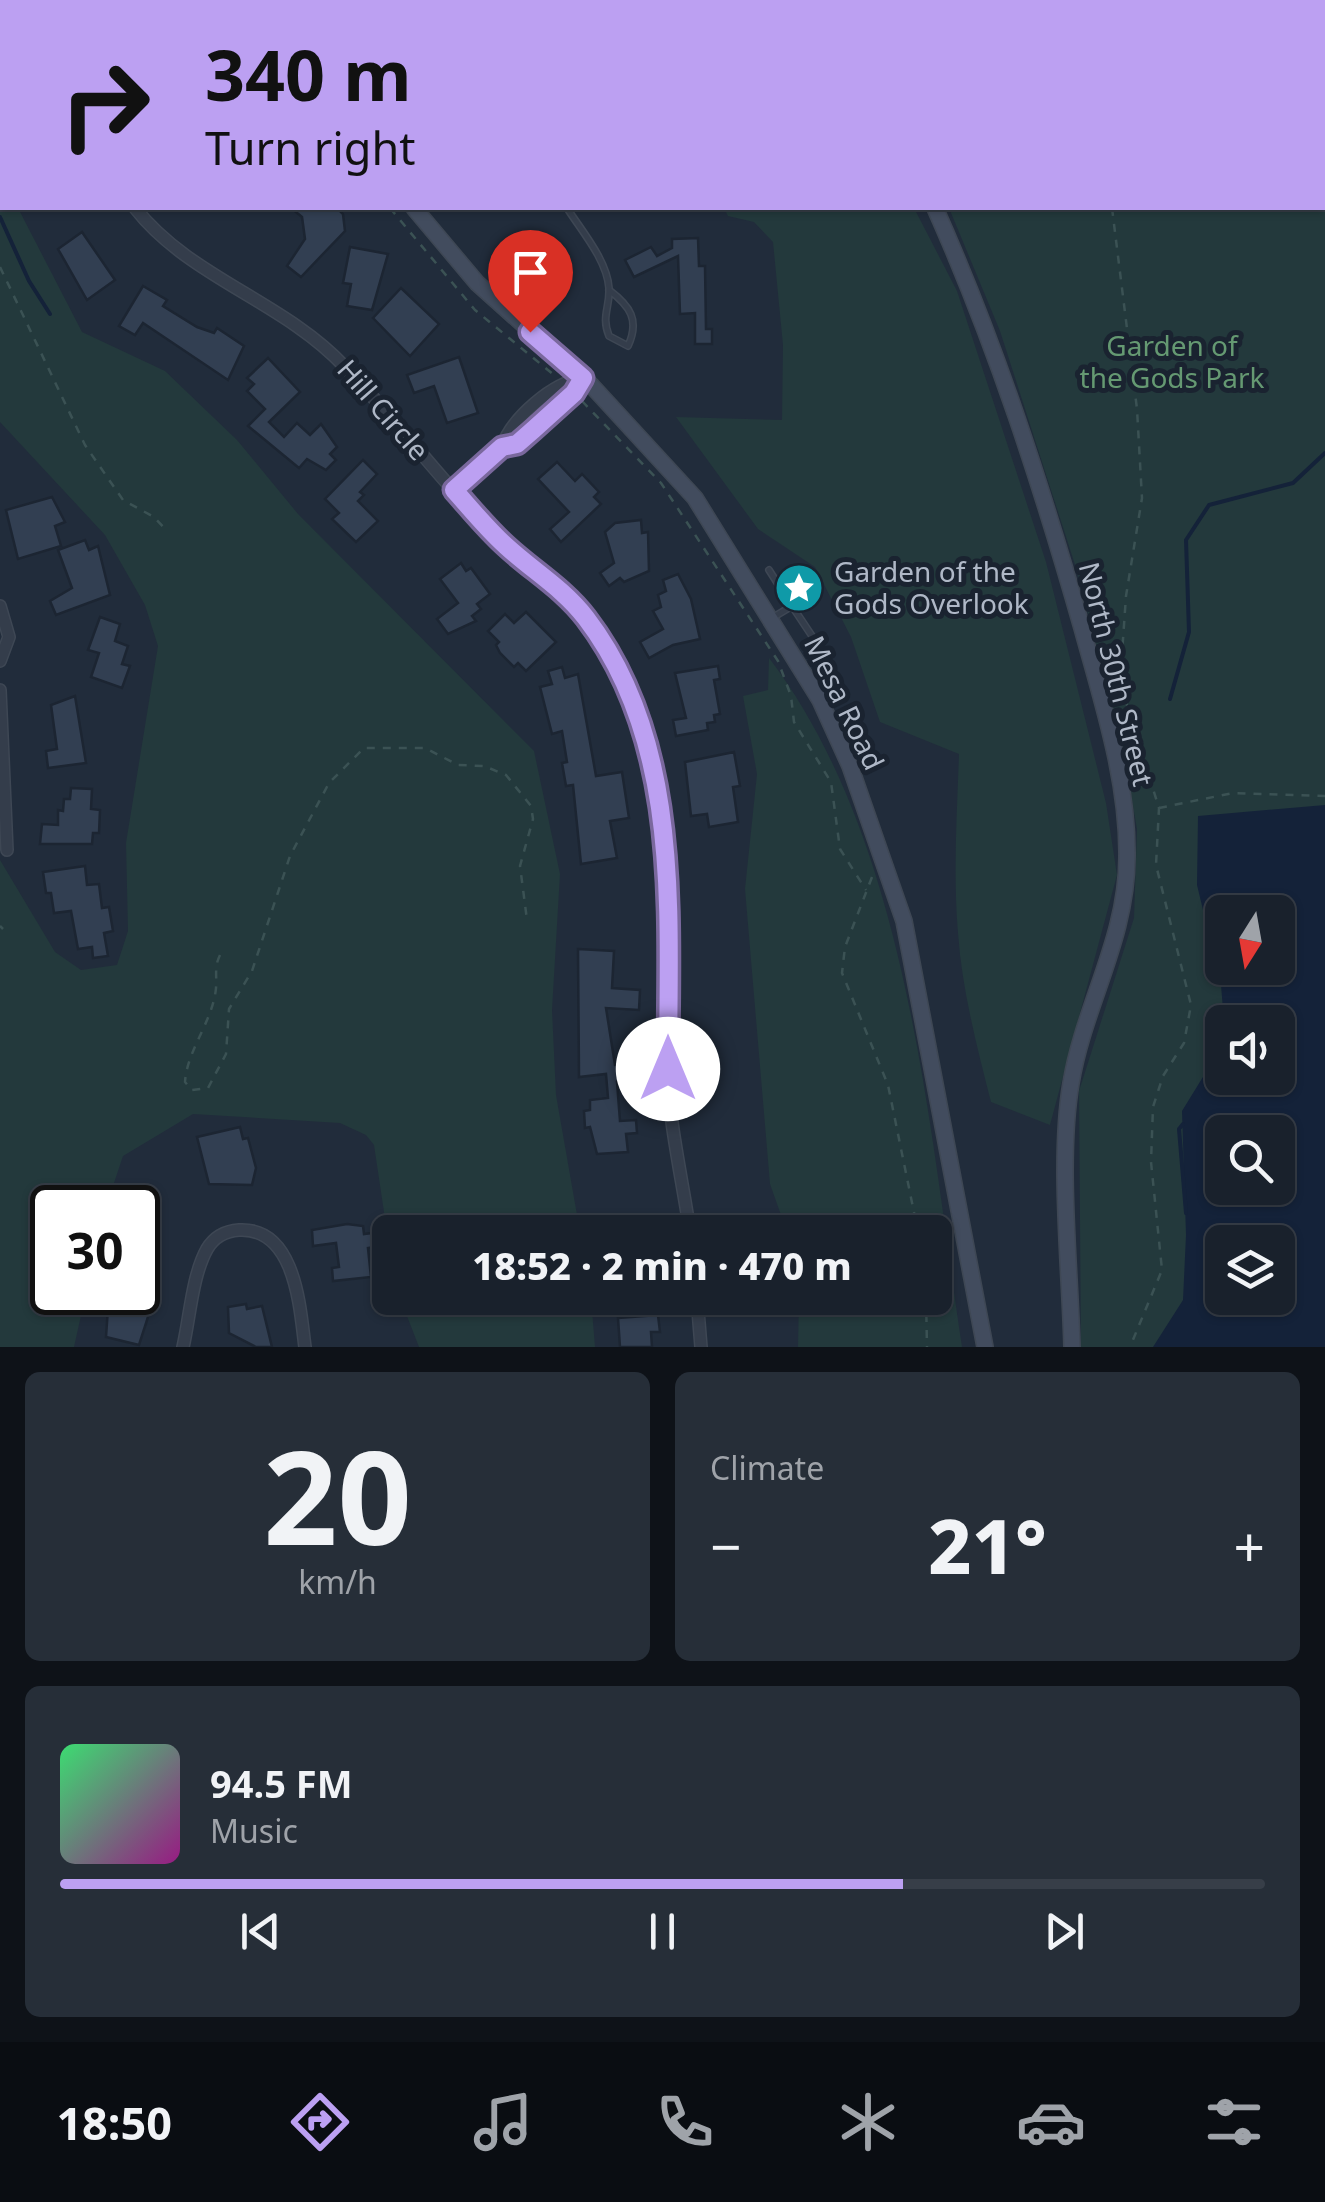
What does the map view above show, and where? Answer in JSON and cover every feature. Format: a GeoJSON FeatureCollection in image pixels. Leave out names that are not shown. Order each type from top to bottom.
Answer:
{"type":"FeatureCollection","features":[{"type":"Feature","properties":{"kind":"main road","name":"Mesa Road"},"geometry":{"type":"LineString","coordinates":[[416,210],[477,284],[583,378],[695,498],[772,618],[834,729],[894,886],[914,964],[986,1347]]}},
{"type":"Feature","properties":{"kind":"main road","name":"North 30th Street"},"geometry":{"type":"LineString","coordinates":[[937,210],[1028,440],[1109,728],[1126,830],[1126,890],[1119,934],[1075,1062],[1068,1106],[1072,1347]]}},
{"type":"Feature","properties":{"kind":"street","name":"Hill Circle"},"geometry":{"type":"LineString","coordinates":[[137,210],[180,252],[310,332],[508,548],[547,578],[583,614],[613,660],[641,732],[664,838],[669,1096],[687,1215]]}},
{"type":"Feature","properties":{"kind":"street"},"geometry":{"type":"LineString","coordinates":[[502,447],[506,434],[561,382],[583,378]]}},
{"type":"Feature","properties":{"kind":"street"},"geometry":{"type":"LineString","coordinates":[[454,490],[502,447],[517,444],[574,393],[583,378]]}},
{"type":"Feature","properties":{"kind":"street"},"geometry":{"type":"LineString","coordinates":[[532,408],[544,420]]}},
{"type":"Feature","properties":{"kind":"street"},"geometry":{"type":"LineString","coordinates":[[0,606],[9,637],[0,662]]}},
{"type":"Feature","properties":{"kind":"street"},"geometry":{"type":"LineString","coordinates":[[0,690],[7,850]]}},
{"type":"Feature","properties":{"kind":"street"},"geometry":{"type":"LineString","coordinates":[[183,1347],[208,1247],[222,1234],[246,1230],[273,1244],[291,1271],[305,1347]]}},
{"type":"Feature","properties":{"kind":"street"},"geometry":{"type":"LineString","coordinates":[[698,1315],[701,1347]]}},
{"type":"Feature","properties":{"kind":"lane"},"geometry":{"type":"LineString","coordinates":[[568,210],[600,262],[609,290],[632,312],[635,332],[628,346],[609,336],[602,320],[609,290]]}},
{"type":"Feature","properties":{"kind":"lane"},"geometry":{"type":"LineString","coordinates":[[768,570],[814,639]]}},
{"type":"Feature","properties":{"kind":"lane"},"geometry":{"type":"LineString","coordinates":[[772,618],[792,606]]}},
{"type":"Feature","properties":{"kind":"path"},"geometry":{"type":"LineString","coordinates":[[392,210],[475,310],[561,382]]}},
{"type":"Feature","properties":{"kind":"path"},"geometry":{"type":"LineString","coordinates":[[1112,210],[1137,409],[1142,498],[1126,596],[1120,683],[1158,808],[1156,865],[1191,1005],[1191,1023],[1163,1076],[1153,1107],[1151,1162],[1162,1270],[1130,1347]]}},
{"type":"Feature","properties":{"kind":"path"},"geometry":{"type":"LineString","coordinates":[[0,267],[86,445],[124,500],[154,517],[167,531]]}},
{"type":"Feature","properties":{"kind":"path"},"geometry":{"type":"LineString","coordinates":[[574,393],[661,484],[699,538],[778,662],[791,696],[794,722],[831,782],[835,836],[866,890],[842,961],[842,973],[888,1084],[915,1215]]}},
{"type":"Feature","properties":{"kind":"path"},"geometry":{"type":"LineString","coordinates":[[220,955],[212,1002],[186,1067],[184,1082],[192,1090],[208,1088],[226,1054],[230,1009],[252,971],[290,856],[313,812],[348,760],[377,745],[403,751],[425,748],[458,765],[484,766],[506,775],[531,806],[533,819],[520,866],[527,920]]}},
{"type":"Feature","properties":{"kind":"path"},"geometry":{"type":"LineString","coordinates":[[1158,808],[1233,793],[1325,796]]}},
{"type":"Feature","properties":{"kind":"path"},"geometry":{"type":"LineString","coordinates":[[926,1315],[927,1347]]}},
{"type":"Feature","properties":{"kind":"green space"},"geometry":{"type":"Polygon","coordinates":[[[0,210],[19,210],[82,332],[165,371],[237,440],[298,514],[534,751],[560,874],[552,1010],[556,1095],[577,1215],[384,1215],[374,1145],[366,1135],[340,1123],[193,1114],[123,1156],[113,1185],[30,1185],[30,1315],[81,1315],[74,1347],[0,1347],[0,860],[55,952],[81,970],[117,965],[128,931],[126,843],[158,646],[145,605],[105,535],[0,422],[0,210]]]}},
{"type":"Feature","properties":{"kind":"green space"},"geometry":{"type":"Polygon","coordinates":[[[725,210],[915,210],[957,291],[1046,562],[1106,803],[1117,875],[1050,1125],[991,1102],[967,997],[958,933],[959,754],[880,722],[851,637],[815,567],[758,529],[676,417],[782,420],[783,345],[773,242],[754,222],[728,216],[725,210]]]}},
{"type":"Feature","properties":{"kind":"green space","name":"Garden of the Gods Park"},"geometry":{"type":"Polygon","coordinates":[[[950,210],[1325,210],[1325,1347],[1081,1347],[1079,1091],[1134,918],[1137,829],[1123,749],[1077,571],[1000,331],[950,210]]]}},
{"type":"Feature","properties":{"kind":"green space"},"geometry":{"type":"Polygon","coordinates":[[[769,658],[816,731],[853,812],[883,898],[923,1080],[943,1215],[781,1215],[770,1184],[745,889],[757,774],[743,696],[768,690],[769,658]]]}},
{"type":"Feature","properties":{"kind":"green space"},"geometry":{"type":"Polygon","coordinates":[[[952,1277],[962,1347],[798,1347],[799,1315],[952,1315],[952,1277]]]}},
{"type":"Feature","properties":{"kind":"green space"},"geometry":{"type":"Polygon","coordinates":[[[407,1315],[592,1315],[595,1347],[419,1347],[407,1315]]]}},
{"type":"Feature","properties":{"kind":"water"},"geometry":{"type":"Polygon","coordinates":[[[1325,805],[1325,1347],[1153,1347],[1183,1300],[1186,1235],[1182,1111],[1205,1074],[1205,1095],[1295,1095],[1295,1005],[1223,1005],[1221,985],[1295,985],[1295,895],[1205,895],[1205,918],[1197,885],[1198,816],[1325,805]]]}},
{"type":"Feature","properties":{"kind":"building"},"geometry":{"type":"Polygon","coordinates":[[[293,210],[339,210],[345,231],[301,277],[287,266],[305,239],[302,217],[293,210]]]}},
{"type":"Feature","properties":{"kind":"building"},"geometry":{"type":"Polygon","coordinates":[[[82,232],[115,280],[87,300],[58,249],[82,232]]]}},
{"type":"Feature","properties":{"kind":"building"},"geometry":{"type":"Polygon","coordinates":[[[698,238],[699,266],[705,266],[706,329],[712,329],[712,344],[695,344],[695,313],[680,314],[678,256],[634,277],[625,260],[651,247],[657,256],[672,248],[672,239],[698,238]]]}},
{"type":"Feature","properties":{"kind":"building"},"geometry":{"type":"Polygon","coordinates":[[[350,247],[388,254],[372,310],[347,306],[351,284],[343,283],[350,247]]]}},
{"type":"Feature","properties":{"kind":"building"},"geometry":{"type":"Polygon","coordinates":[[[143,286],[167,300],[163,306],[197,327],[214,333],[217,328],[244,346],[228,380],[143,323],[135,335],[119,326],[143,286]]]}},
{"type":"Feature","properties":{"kind":"building"},"geometry":{"type":"Polygon","coordinates":[[[401,288],[439,324],[410,356],[373,318],[401,288]]]}},
{"type":"Feature","properties":{"kind":"building"},"geometry":{"type":"Polygon","coordinates":[[[459,357],[478,413],[447,423],[434,386],[414,393],[407,375],[459,357]]]}},
{"type":"Feature","properties":{"kind":"building"},"geometry":{"type":"Polygon","coordinates":[[[268,358],[300,392],[269,422],[284,437],[297,423],[310,435],[321,424],[337,447],[330,454],[336,460],[326,470],[307,459],[299,468],[248,426],[265,409],[247,391],[254,384],[247,378],[268,358]]]}},
{"type":"Feature","properties":{"kind":"building"},"geometry":{"type":"Polygon","coordinates":[[[363,460],[377,474],[360,492],[364,495],[358,501],[378,521],[356,542],[332,519],[339,513],[325,499],[363,460]]]}},
{"type":"Feature","properties":{"kind":"building"},"geometry":{"type":"Polygon","coordinates":[[[557,462],[575,481],[582,474],[599,492],[594,497],[601,504],[561,542],[550,529],[569,512],[538,479],[557,462]]]}},
{"type":"Feature","properties":{"kind":"building"},"geometry":{"type":"Polygon","coordinates":[[[52,497],[65,522],[55,526],[61,546],[18,559],[6,510],[52,497]]]}},
{"type":"Feature","properties":{"kind":"building"},"geometry":{"type":"Polygon","coordinates":[[[641,520],[642,533],[648,532],[649,571],[624,582],[620,578],[609,586],[600,573],[614,563],[605,532],[615,523],[641,520]]]}},
{"type":"Feature","properties":{"kind":"building"},"geometry":{"type":"Polygon","coordinates":[[[85,540],[89,550],[98,546],[110,595],[56,615],[50,601],[72,588],[58,550],[85,540]]]}},
{"type":"Feature","properties":{"kind":"building"},"geometry":{"type":"Polygon","coordinates":[[[461,563],[466,571],[471,568],[490,594],[477,604],[481,609],[472,616],[476,621],[448,634],[437,619],[458,603],[440,579],[461,563]]]}},
{"type":"Feature","properties":{"kind":"building"},"geometry":{"type":"Polygon","coordinates":[[[678,574],[691,599],[700,639],[673,645],[649,658],[640,642],[663,629],[653,611],[661,607],[658,595],[666,591],[663,580],[678,574]]]}},
{"type":"Feature","properties":{"kind":"building"},"geometry":{"type":"Polygon","coordinates":[[[526,612],[556,642],[526,671],[518,663],[514,667],[500,653],[496,645],[499,642],[488,631],[505,614],[514,623],[526,612]]]}},
{"type":"Feature","properties":{"kind":"building"},"geometry":{"type":"Polygon","coordinates":[[[100,617],[120,624],[115,641],[128,646],[122,664],[130,666],[122,688],[91,677],[99,653],[88,650],[100,617]]]}},
{"type":"Feature","properties":{"kind":"building"},"geometry":{"type":"Polygon","coordinates":[[[718,666],[720,679],[714,680],[720,714],[714,715],[715,722],[707,723],[708,730],[676,736],[673,720],[686,718],[675,673],[718,666]]]}},
{"type":"Feature","properties":{"kind":"building"},"geometry":{"type":"Polygon","coordinates":[[[562,667],[565,678],[578,674],[596,776],[622,772],[629,818],[610,821],[617,858],[581,864],[573,785],[566,786],[562,763],[567,762],[562,731],[552,734],[540,687],[552,684],[548,671],[562,667]]]}},
{"type":"Feature","properties":{"kind":"building"},"geometry":{"type":"Polygon","coordinates":[[[75,696],[86,763],[48,768],[46,751],[57,749],[51,705],[75,696]]]}},
{"type":"Feature","properties":{"kind":"building"},"geometry":{"type":"Polygon","coordinates":[[[734,752],[740,786],[733,787],[738,822],[709,827],[707,814],[691,816],[685,762],[734,752]]]}},
{"type":"Feature","properties":{"kind":"building"},"geometry":{"type":"Polygon","coordinates":[[[71,788],[92,789],[91,809],[100,810],[99,833],[93,833],[92,844],[40,844],[42,824],[58,825],[58,810],[63,811],[71,788]]]}},
{"type":"Feature","properties":{"kind":"building"},"geometry":{"type":"Polygon","coordinates":[[[85,866],[87,885],[99,884],[102,908],[109,907],[113,931],[104,933],[108,956],[93,958],[92,947],[78,949],[71,911],[54,913],[51,893],[46,893],[43,872],[85,866]]]}},
{"type":"Feature","properties":{"kind":"building"},"geometry":{"type":"Polygon","coordinates":[[[578,949],[614,951],[612,988],[640,990],[639,1010],[606,1008],[615,1065],[636,1063],[638,1080],[617,1082],[620,1121],[636,1120],[637,1133],[626,1134],[628,1152],[597,1154],[590,1127],[585,1128],[584,1111],[590,1110],[590,1100],[608,1098],[606,1074],[579,1077],[578,949]]]}},
{"type":"Feature","properties":{"kind":"building"},"geometry":{"type":"Polygon","coordinates":[[[240,1127],[243,1139],[248,1138],[256,1168],[252,1185],[209,1184],[197,1137],[240,1127]]]}},
{"type":"Feature","properties":{"kind":"building"},"geometry":{"type":"Polygon","coordinates":[[[347,1224],[363,1226],[364,1234],[372,1233],[372,1247],[368,1248],[371,1277],[333,1281],[332,1268],[339,1267],[336,1243],[313,1246],[312,1230],[347,1224]]]}},
{"type":"Feature","properties":{"kind":"building"},"geometry":{"type":"Polygon","coordinates":[[[246,1304],[247,1309],[262,1306],[272,1347],[256,1347],[229,1333],[228,1307],[246,1304]]]}},
{"type":"Feature","properties":{"kind":"building"},"geometry":{"type":"Polygon","coordinates":[[[108,1315],[149,1315],[139,1345],[106,1337],[108,1315]]]}},
{"type":"Feature","properties":{"kind":"building"},"geometry":{"type":"Polygon","coordinates":[[[658,1315],[660,1332],[651,1332],[652,1347],[620,1347],[618,1318],[658,1315]]]}},
{"type":"Feature","properties":{"kind":"waterway"},"geometry":{"type":"LineString","coordinates":[[0,217],[29,281],[50,314]]}},
{"type":"Feature","properties":{"kind":"waterway"},"geometry":{"type":"LineString","coordinates":[[1170,699],[1189,632],[1186,540],[1209,505],[1293,483],[1325,453]]}},
{"type":"Feature","properties":{"kind":"waterway"},"geometry":{"type":"LineString","coordinates":[[1183,1124],[1179,1129],[1186,1213]]}},
{"type":"Feature","properties":{"kind":"place","name":"Garden of the Gods Overlook"},"geometry":{"type":"Point","coordinates":[799,588]}},
{"type":"Feature","properties":{"kind":"route"},"geometry":{"type":"LineString","coordinates":[[530,332],[583,378],[574,393],[517,444],[502,447],[454,490],[508,548],[566,594],[583,614],[613,660],[632,705],[652,767],[664,838],[668,1069]]}}]}
